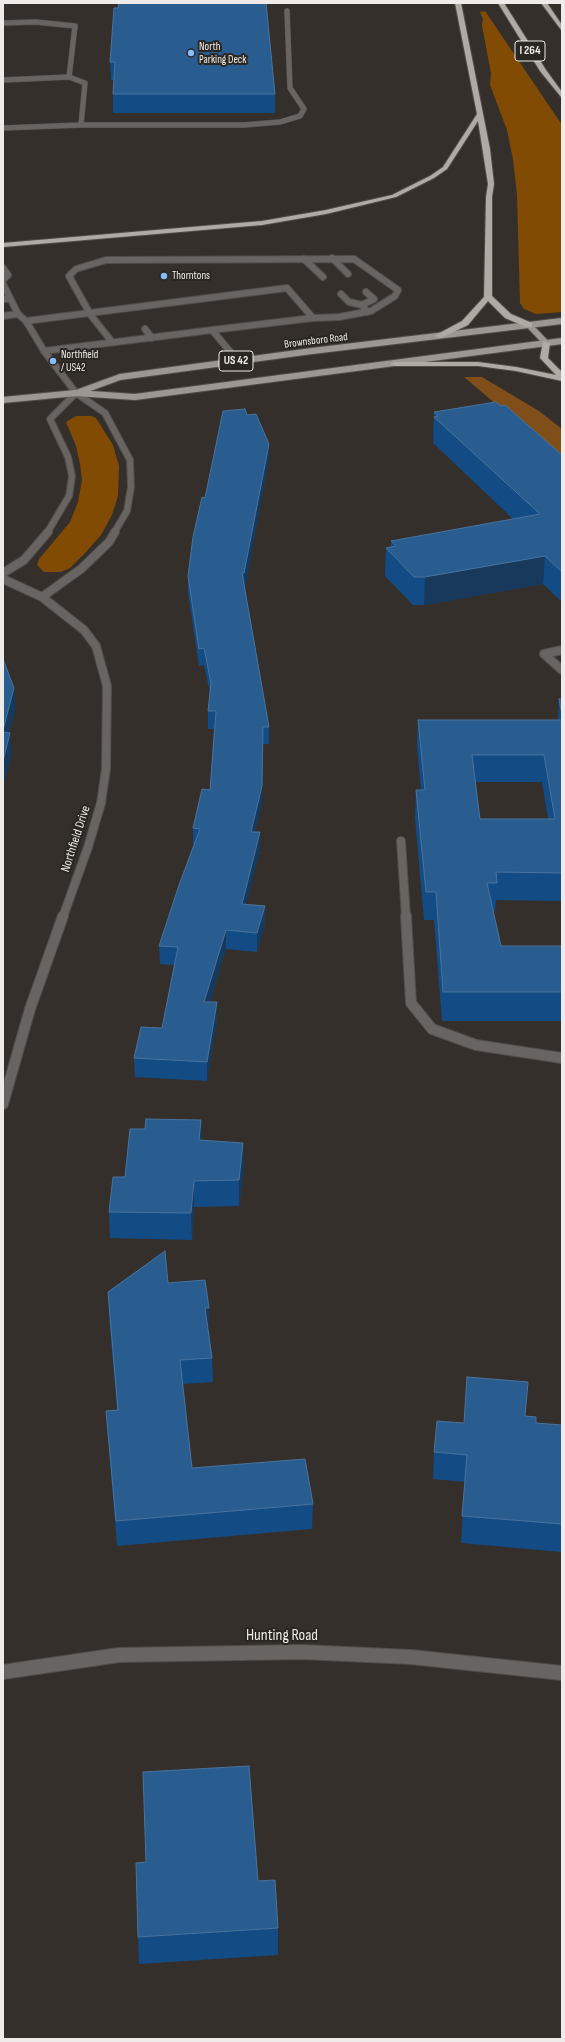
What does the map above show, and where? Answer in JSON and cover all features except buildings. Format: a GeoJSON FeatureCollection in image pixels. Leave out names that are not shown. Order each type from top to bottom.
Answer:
{"type":"FeatureCollection","features":[{"type":"Feature","properties":{"kind":"highway"},"geometry":{"type":"LineString","coordinates":[[438,336],[465,322],[488,297],[489,197],[491,184],[480,114],[458,3]]}},
{"type":"Feature","properties":{"kind":"highway","name":"I 264"},"geometry":{"type":"LineString","coordinates":[[501,3],[543,70],[562,96]]}},
{"type":"Feature","properties":{"kind":"highway"},"geometry":{"type":"LineString","coordinates":[[544,3],[562,29]]}},
{"type":"Feature","properties":{"kind":"highway"},"geometry":{"type":"LineString","coordinates":[[3,245],[262,223],[326,212],[394,196],[432,177],[445,168],[480,114]]}},
{"type":"Feature","properties":{"kind":"highway"},"geometry":{"type":"LineString","coordinates":[[488,297],[508,316],[529,325]]}},
{"type":"Feature","properties":{"kind":"highway"},"geometry":{"type":"LineString","coordinates":[[546,343],[544,358],[562,378]]}},
{"type":"Feature","properties":{"kind":"highway"},"geometry":{"type":"LineString","coordinates":[[394,364],[478,364],[516,369],[562,378]]}},
{"type":"Feature","properties":{"kind":"main road","name":"Brownsboro Road"},"geometry":{"type":"LineString","coordinates":[[76,394],[120,377],[562,321]]}},
{"type":"Feature","properties":{"kind":"main road"},"geometry":{"type":"LineString","coordinates":[[529,325],[546,343]]}},
{"type":"Feature","properties":{"kind":"main road","name":"US 42"},"geometry":{"type":"LineString","coordinates":[[3,400],[76,394],[135,396],[394,364],[562,341]]}},
{"type":"Feature","properties":{"kind":"street"},"geometry":{"type":"LineString","coordinates":[[3,128],[81,125],[244,125],[280,122],[300,116],[304,109],[290,88],[287,11]]}},
{"type":"Feature","properties":{"kind":"street"},"geometry":{"type":"LineString","coordinates":[[3,24],[36,22],[75,26],[69,78]]}},
{"type":"Feature","properties":{"kind":"street"},"geometry":{"type":"LineString","coordinates":[[3,80],[69,78],[85,83],[81,125]]}},
{"type":"Feature","properties":{"kind":"street"},"geometry":{"type":"LineString","coordinates":[[332,258],[348,274]]}},
{"type":"Feature","properties":{"kind":"street"},"geometry":{"type":"LineString","coordinates":[[304,259],[323,277]]}},
{"type":"Feature","properties":{"kind":"street"},"geometry":{"type":"LineString","coordinates":[[44,351],[313,318],[339,317],[367,312],[395,296],[398,290],[354,259],[106,260],[88,264],[76,269],[69,276],[90,314],[112,342]]}},
{"type":"Feature","properties":{"kind":"street"},"geometry":{"type":"LineString","coordinates":[[3,268],[8,275],[3,280]]}},
{"type":"Feature","properties":{"kind":"street"},"geometry":{"type":"LineString","coordinates":[[3,284],[6,297],[18,314],[26,321],[44,351],[53,361],[76,394],[105,413],[130,460],[131,487],[127,511],[109,542],[81,569],[42,597]]}},
{"type":"Feature","properties":{"kind":"street"},"geometry":{"type":"LineString","coordinates":[[26,321],[134,311],[163,304],[287,288],[313,318]]}},
{"type":"Feature","properties":{"kind":"street"},"geometry":{"type":"LineString","coordinates":[[341,294],[349,302],[362,305],[374,299],[366,292]]}},
{"type":"Feature","properties":{"kind":"street"},"geometry":{"type":"LineString","coordinates":[[244,294],[250,300]]}},
{"type":"Feature","properties":{"kind":"street"},"geometry":{"type":"LineString","coordinates":[[215,298],[221,304]]}},
{"type":"Feature","properties":{"kind":"street"},"geometry":{"type":"LineString","coordinates":[[188,301],[193,307]]}},
{"type":"Feature","properties":{"kind":"street"},"geometry":{"type":"LineString","coordinates":[[163,304],[168,310]]}},
{"type":"Feature","properties":{"kind":"street"},"geometry":{"type":"LineString","coordinates":[[362,305],[367,312]]}},
{"type":"Feature","properties":{"kind":"street"},"geometry":{"type":"LineString","coordinates":[[3,316],[18,314]]}},
{"type":"Feature","properties":{"kind":"street"},"geometry":{"type":"LineString","coordinates":[[264,315],[272,323]]}},
{"type":"Feature","properties":{"kind":"street"},"geometry":{"type":"LineString","coordinates":[[234,318],[242,327]]}},
{"type":"Feature","properties":{"kind":"street"},"geometry":{"type":"LineString","coordinates":[[205,322],[238,361]]}},
{"type":"Feature","properties":{"kind":"street"},"geometry":{"type":"LineString","coordinates":[[179,325],[186,333]]}},
{"type":"Feature","properties":{"kind":"street"},"geometry":{"type":"LineString","coordinates":[[145,329],[152,338]]}},
{"type":"Feature","properties":{"kind":"street"},"geometry":{"type":"LineString","coordinates":[[3,573],[24,560],[51,529],[68,496],[72,476],[68,457],[50,419],[76,394]]}},
{"type":"Feature","properties":{"kind":"street","name":"Northfield Drive"},"geometry":{"type":"LineString","coordinates":[[3,579],[42,597],[84,630],[96,646],[107,686],[106,769],[101,803],[88,847],[30,1009],[3,1104]]}},
{"type":"Feature","properties":{"kind":"street"},"geometry":{"type":"LineString","coordinates":[[562,650],[544,654],[562,670]]}},
{"type":"Feature","properties":{"kind":"street"},"geometry":{"type":"LineString","coordinates":[[401,841],[411,1003],[432,1029],[476,1045],[562,1058]]}},
{"type":"Feature","properties":{"kind":"street","name":"Hunting Road"},"geometry":{"type":"LineString","coordinates":[[3,1672],[119,1655],[302,1652],[412,1657],[562,1673]]}},
{"type":"Feature","properties":{"kind":"shaded area"},"geometry":{"type":"Polygon","coordinates":[[[485,11],[562,125],[562,312],[536,314],[524,309],[520,303],[517,195],[513,159],[507,130],[490,85],[491,74],[482,25],[483,19],[480,12],[485,11]]]}},
{"type":"Feature","properties":{"kind":"shaded area"},"geometry":{"type":"Polygon","coordinates":[[[464,377],[482,377],[539,411],[562,429],[562,460],[464,377]]]}},
{"type":"Feature","properties":{"kind":"shaded area"},"geometry":{"type":"Polygon","coordinates":[[[76,416],[91,416],[96,418],[113,445],[119,466],[118,496],[112,515],[101,535],[86,552],[70,568],[61,572],[44,572],[37,565],[39,559],[70,522],[78,502],[82,480],[80,464],[76,446],[66,422],[76,416]]]}},
{"type":"Feature","properties":{"kind":"place","name":"North Parking Deck"},"geometry":{"type":"Point","coordinates":[191,53]}},
{"type":"Feature","properties":{"kind":"place","name":"Thorntons"},"geometry":{"type":"Point","coordinates":[164,276]}},
{"type":"Feature","properties":{"kind":"place","name":"Northfield / US42"},"geometry":{"type":"Point","coordinates":[53,361]}}]}
